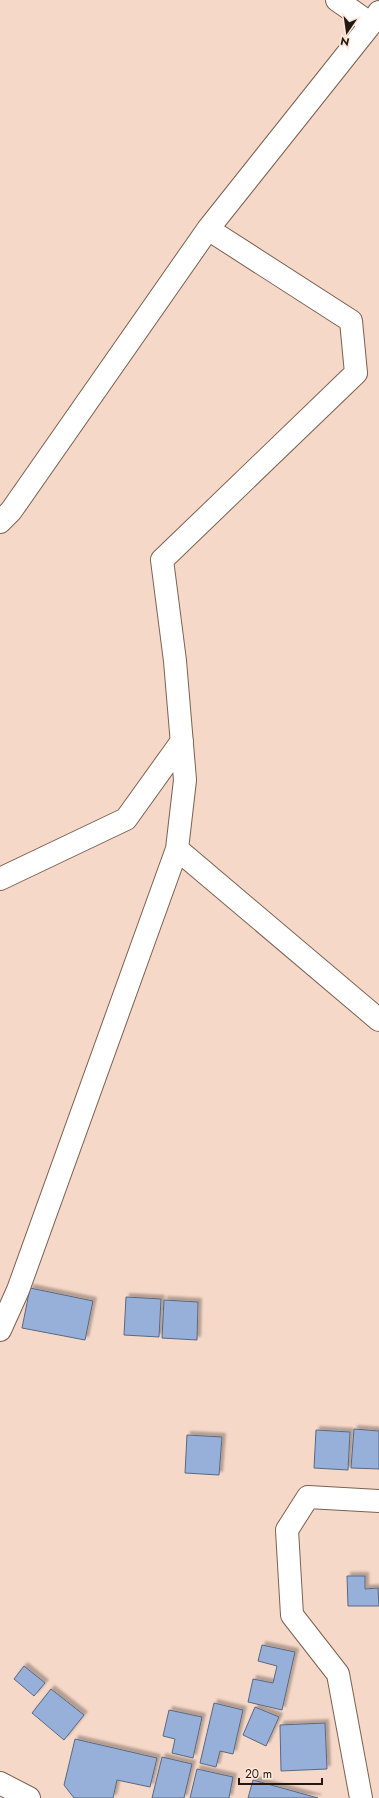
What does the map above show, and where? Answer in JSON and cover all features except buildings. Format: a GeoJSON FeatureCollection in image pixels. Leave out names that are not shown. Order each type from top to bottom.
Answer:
{"type":"FeatureCollection","features":[{"type":"Feature","properties":{"kind":"street"},"geometry":{"type":"LineString","coordinates":[[0,522],[11,511],[208,229],[375,18],[337,0]]}},
{"type":"Feature","properties":{"kind":"street"},"geometry":{"type":"LineString","coordinates":[[0,1330],[18,1290],[177,849],[185,780],[174,661],[162,560],[356,373],[351,321],[208,229]]}},
{"type":"Feature","properties":{"kind":"street"},"geometry":{"type":"LineString","coordinates":[[0,879],[126,819],[182,741]]}},
{"type":"Feature","properties":{"kind":"street"},"geometry":{"type":"LineString","coordinates":[[177,849],[379,1020]]}},
{"type":"Feature","properties":{"kind":"street"},"geometry":{"type":"LineString","coordinates":[[361,1798],[338,1674],[292,1615],[287,1530],[308,1497],[379,1501]]}},
{"type":"Feature","properties":{"kind":"street"},"geometry":{"type":"LineString","coordinates":[[0,1783],[29,1798]]}}]}
